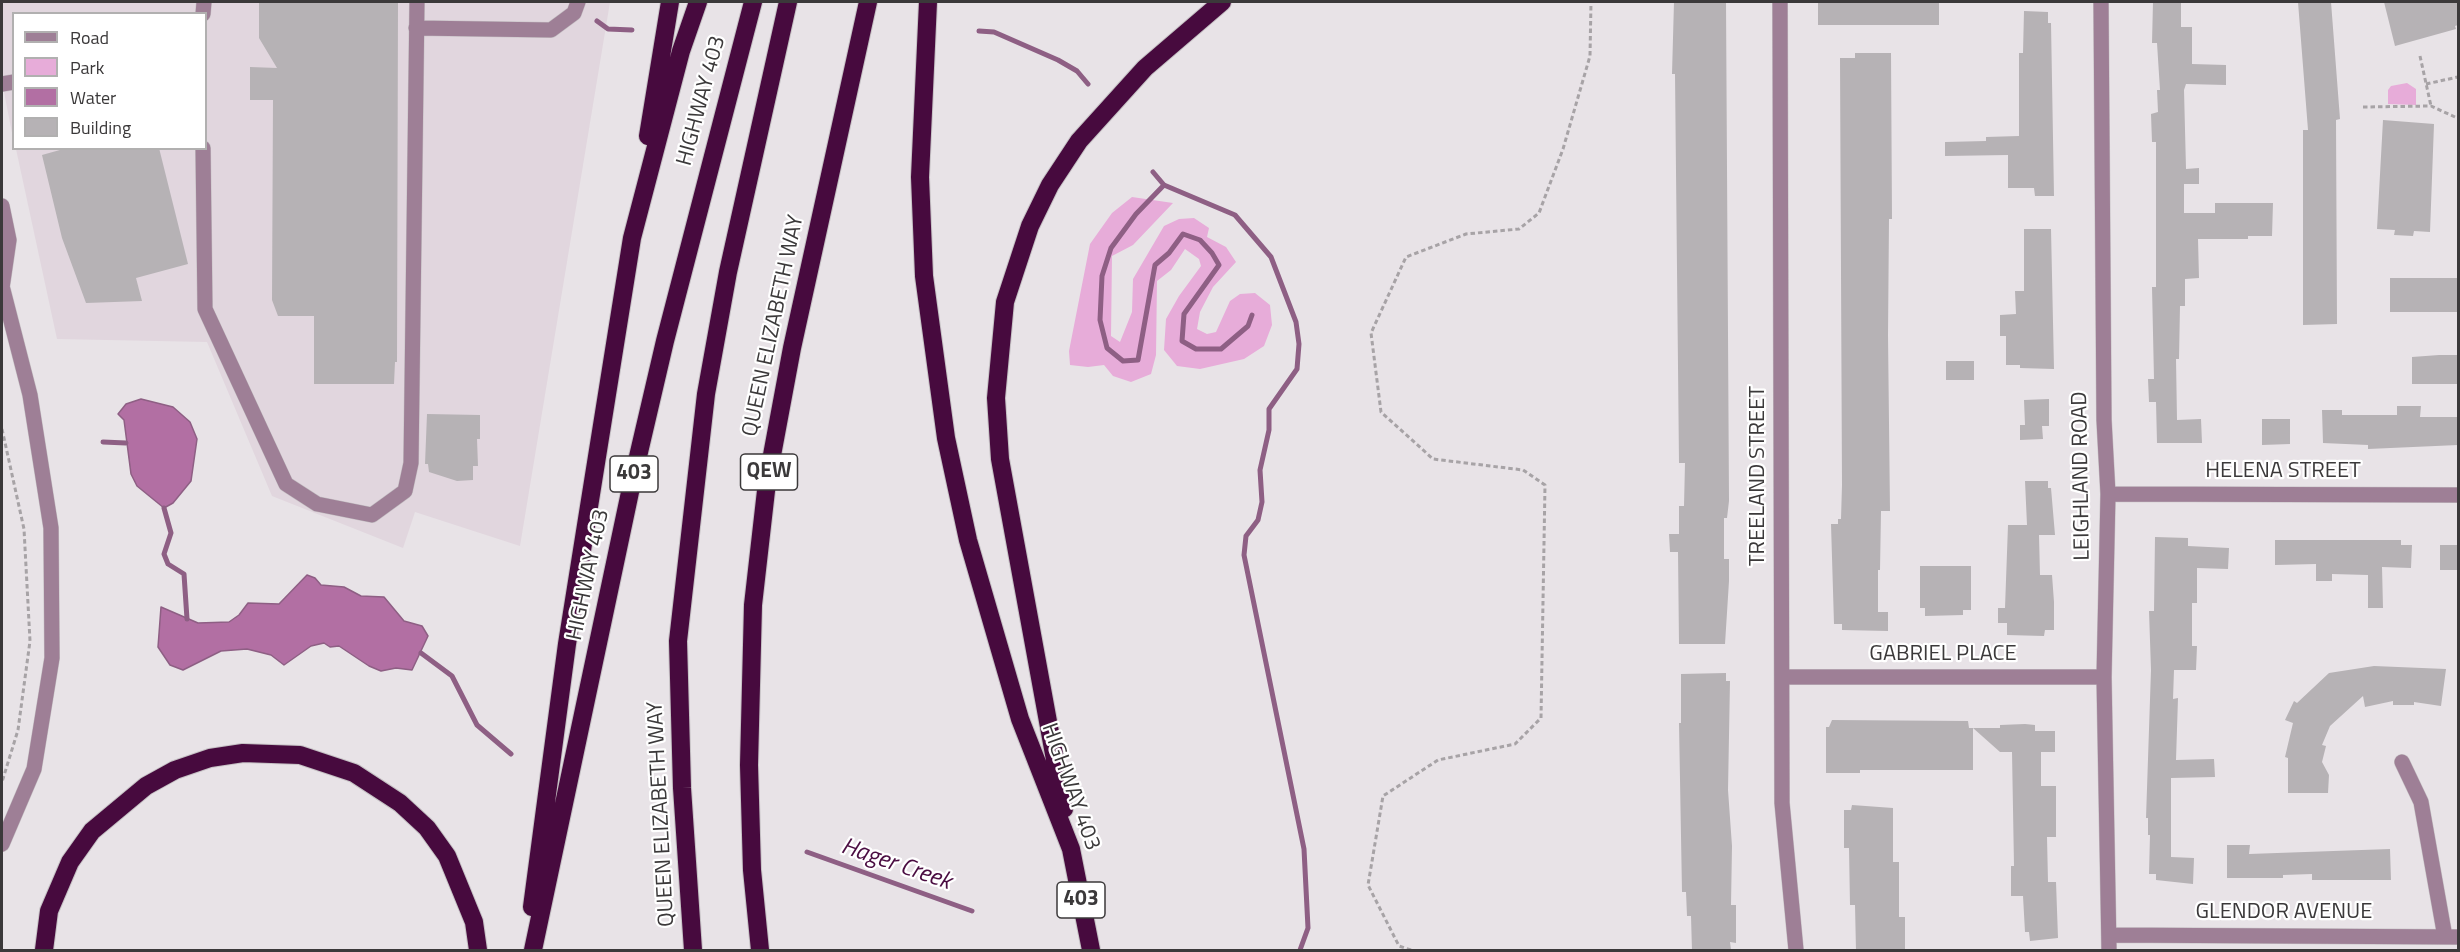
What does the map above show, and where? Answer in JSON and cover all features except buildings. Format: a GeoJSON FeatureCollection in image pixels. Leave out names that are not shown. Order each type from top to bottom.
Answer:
{"type":"FeatureCollection","features":[{"type":"Feature","properties":{"kind":"highway"},"geometry":{"type":"LineString","coordinates":[[531,951],[530,921],[567,644],[670,2]]}},
{"type":"Feature","properties":{"kind":"highway"},"geometry":{"type":"LineString","coordinates":[[632,238],[681,51],[698,2]]}},
{"type":"Feature","properties":{"kind":"highway","name":"HIGHWAY 403"},"geometry":{"type":"LineString","coordinates":[[531,951],[633,478],[668,330],[753,2]]}},
{"type":"Feature","properties":{"kind":"highway","name":"QUEEN ELIZABETH WAY"},"geometry":{"type":"LineString","coordinates":[[693,951],[682,799],[678,641],[706,394],[728,272],[788,2]]}},
{"type":"Feature","properties":{"kind":"highway","name":"QUEEN ELIZABETH WAY"},"geometry":{"type":"LineString","coordinates":[[760,951],[752,870],[749,765],[753,605],[765,494],[792,348],[868,2]]}},
{"type":"Feature","properties":{"kind":"highway","name":"HIGHWAY 403"},"geometry":{"type":"LineString","coordinates":[[928,2],[921,188],[924,276],[945,429],[968,540],[1020,719],[1071,849],[1091,951]]}},
{"type":"Feature","properties":{"kind":"highway"},"geometry":{"type":"LineString","coordinates":[[1071,849],[1000,459],[996,398],[1005,302],[1030,226],[1050,185],[1079,141],[1145,68],[1222,2]]}},
{"type":"Feature","properties":{"kind":"highway"},"geometry":{"type":"LineString","coordinates":[[44,951],[49,911],[70,862],[92,831],[146,786],[175,770],[210,758],[243,753],[300,755],[354,773],[400,803],[427,828],[447,856],[474,922],[478,951]]}},
{"type":"Feature","properties":{"kind":"street"},"geometry":{"type":"LineString","coordinates":[[203,150],[205,309],[281,474],[286,484],[317,504],[372,515],[405,491],[411,463],[417,2]]}},
{"type":"Feature","properties":{"kind":"street"},"geometry":{"type":"LineString","coordinates":[[416,28],[552,30],[574,13],[578,2]]}},
{"type":"Feature","properties":{"kind":"street","name":"TREELAND STREET"},"geometry":{"type":"LineString","coordinates":[[1780,2],[1782,803],[1796,951]]}},
{"type":"Feature","properties":{"kind":"street","name":"LEIGHLAND ROAD"},"geometry":{"type":"LineString","coordinates":[[2101,2],[2104,420],[2108,494],[2104,677],[2109,943]]}},
{"type":"Feature","properties":{"kind":"street"},"geometry":{"type":"LineString","coordinates":[[2,206],[9,240],[2,287],[30,395],[51,528],[52,658],[34,769],[2,844]]}},
{"type":"Feature","properties":{"kind":"street","name":"HELENA STREET"},"geometry":{"type":"LineString","coordinates":[[2108,494],[2458,495]]}},
{"type":"Feature","properties":{"kind":"street","name":"GABRIEL PLACE"},"geometry":{"type":"LineString","coordinates":[[1782,677],[2104,677]]}},
{"type":"Feature","properties":{"kind":"street"},"geometry":{"type":"LineString","coordinates":[[2402,762],[2421,802],[2452,937]]}},
{"type":"Feature","properties":{"kind":"street","name":"GLENDOR AVENUE"},"geometry":{"type":"LineString","coordinates":[[2109,943],[2332,943],[2452,937]]}},
{"type":"Feature","properties":{"kind":"path"},"geometry":{"type":"LineString","coordinates":[[1411,951],[1399,946],[1368,885],[1383,796],[1438,760],[1515,744],[1541,718],[1545,485],[1523,470],[1434,459],[1381,412],[1371,333],[1406,257],[1466,234],[1518,229],[1539,213],[1563,149],[1590,56],[1591,2]]}},
{"type":"Feature","properties":{"kind":"path"},"geometry":{"type":"LineString","coordinates":[[2420,56],[2431,106]]}},
{"type":"Feature","properties":{"kind":"path"},"geometry":{"type":"LineString","coordinates":[[2426,84],[2458,77]]}},
{"type":"Feature","properties":{"kind":"path"},"geometry":{"type":"LineString","coordinates":[[2363,106],[2431,106],[2455,117]]}},
{"type":"Feature","properties":{"kind":"path"},"geometry":{"type":"LineString","coordinates":[[2,429],[24,529],[30,641],[18,730],[2,782]]}},
{"type":"Feature","properties":{"kind":"shaded area"},"geometry":{"type":"Polygon","coordinates":[[[2,2],[610,2],[520,546],[415,512],[403,548],[272,496],[207,342],[57,339],[16,150],[207,150],[207,12],[12,12],[12,133],[2,82],[2,2]]]}},
{"type":"Feature","properties":{"kind":"green space"},"geometry":{"type":"Polygon","coordinates":[[[2407,83],[2416,89],[2416,105],[2388,104],[2388,90],[2391,86],[2407,83]]]}},
{"type":"Feature","properties":{"kind":"green space"},"geometry":{"type":"Polygon","coordinates":[[[1132,197],[1173,203],[1133,245],[1112,256],[1111,336],[1120,342],[1132,312],[1133,279],[1164,226],[1179,219],[1194,218],[1209,228],[1207,237],[1226,247],[1236,262],[1213,287],[1200,312],[1197,329],[1207,334],[1216,332],[1230,301],[1240,294],[1255,293],[1270,305],[1272,325],[1264,346],[1244,359],[1200,369],[1177,366],[1164,350],[1166,319],[1179,296],[1201,266],[1199,259],[1185,249],[1171,270],[1157,281],[1156,355],[1151,374],[1131,382],[1113,376],[1104,365],[1088,367],[1070,365],[1069,351],[1090,244],[1112,213],[1132,197]]]}},
{"type":"Feature","properties":{"kind":"water"},"geometry":{"type":"Polygon","coordinates":[[[141,399],[173,407],[190,422],[197,439],[191,481],[173,503],[164,508],[137,486],[131,474],[124,420],[118,414],[126,404],[141,399]]]}},
{"type":"Feature","properties":{"kind":"water"},"geometry":{"type":"Polygon","coordinates":[[[307,575],[315,578],[321,585],[344,587],[361,596],[384,597],[404,621],[422,626],[428,636],[412,670],[396,668],[381,671],[369,666],[339,646],[330,647],[324,643],[311,646],[284,665],[271,655],[247,649],[221,651],[183,670],[170,665],[158,647],[161,607],[198,623],[229,622],[239,615],[248,603],[279,604],[307,575]]]}},
{"type":"Feature","properties":{"kind":"waterway"},"geometry":{"type":"LineString","coordinates":[[597,21],[608,29],[632,30]]}},
{"type":"Feature","properties":{"kind":"waterway"},"geometry":{"type":"LineString","coordinates":[[979,31],[994,32],[1058,60],[1077,71],[1088,84]]}},
{"type":"Feature","properties":{"kind":"waterway"},"geometry":{"type":"LineString","coordinates":[[1153,172],[1164,185],[1136,214],[1111,248],[1102,276],[1100,320],[1107,348],[1123,361],[1138,360],[1155,265],[1169,253],[1183,234],[1200,240],[1219,265],[1184,314],[1182,341],[1196,349],[1221,349],[1248,326],[1252,315]]}},
{"type":"Feature","properties":{"kind":"waterway"},"geometry":{"type":"LineString","coordinates":[[1164,185],[1235,215],[1271,257],[1296,322],[1299,344],[1297,369],[1269,409],[1269,430],[1260,470],[1262,502],[1258,520],[1246,536],[1244,555],[1304,849],[1308,928],[1300,950]]}},
{"type":"Feature","properties":{"kind":"waterway","name":"Hager Creek"},"geometry":{"type":"LineString","coordinates":[[103,442],[126,443]]}},
{"type":"Feature","properties":{"kind":"waterway","name":"Hager Creek"},"geometry":{"type":"LineString","coordinates":[[164,508],[171,533],[164,554],[168,564],[184,574],[187,619]]}},
{"type":"Feature","properties":{"kind":"waterway","name":"Hager Creek"},"geometry":{"type":"LineString","coordinates":[[421,653],[452,676],[477,725],[511,754]]}},
{"type":"Feature","properties":{"kind":"waterway","name":"Hager Creek"},"geometry":{"type":"LineString","coordinates":[[807,852],[972,911]]}}]}
